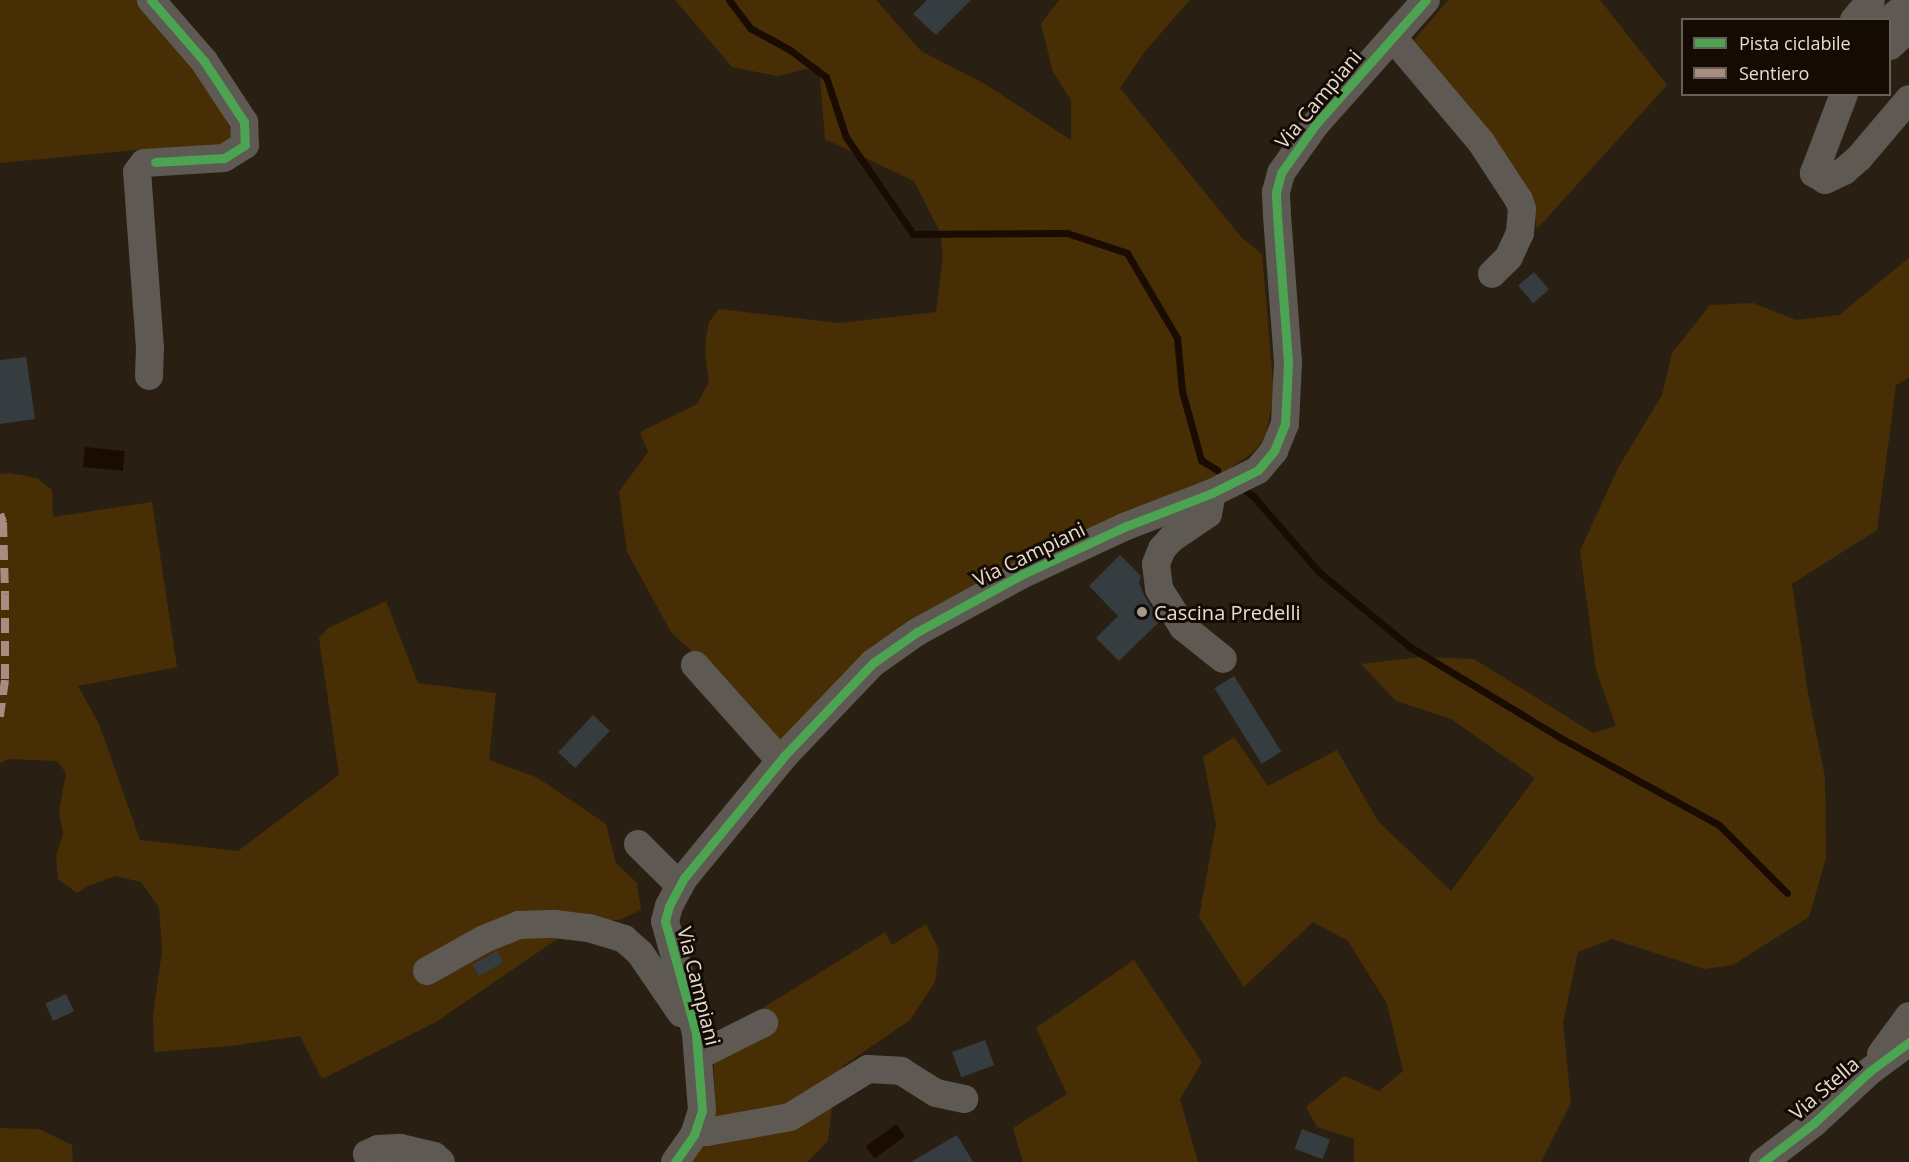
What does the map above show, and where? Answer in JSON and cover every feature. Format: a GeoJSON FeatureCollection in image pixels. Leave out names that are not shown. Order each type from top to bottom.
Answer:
{"type":"FeatureCollection","features":[{"type":"Feature","properties":{"kind":"street"},"geometry":{"type":"LineString","coordinates":[[149,376],[150,348],[137,172],[144,163],[224,158],[245,145],[244,122],[204,61],[151,0]]}},
{"type":"Feature","properties":{"kind":"street","name":"Via Campiani"},"geometry":{"type":"LineString","coordinates":[[675,1162],[694,1135],[702,1110],[698,1056],[692,1022],[665,921],[669,906],[680,886],[780,760],[873,663],[917,632],[1021,575],[1124,527],[1212,493],[1258,470],[1274,451],[1285,424],[1288,362],[1276,192],[1281,173],[1316,125],[1426,0]]}},
{"type":"Feature","properties":{"kind":"street"},"geometry":{"type":"LineString","coordinates":[[1856,18],[1871,0]]}},
{"type":"Feature","properties":{"kind":"street"},"geometry":{"type":"LineString","coordinates":[[1891,18],[1909,4]]}},
{"type":"Feature","properties":{"kind":"street"},"geometry":{"type":"LineString","coordinates":[[1891,45],[1909,28]]}},
{"type":"Feature","properties":{"kind":"street"},"geometry":{"type":"LineString","coordinates":[[1394,39],[1481,142],[1519,200],[1522,209],[1520,233],[1509,257],[1492,274]]}},
{"type":"Feature","properties":{"kind":"street"},"geometry":{"type":"LineString","coordinates":[[1843,96],[1814,172],[1825,180],[1844,171],[1859,158],[1909,99]]}},
{"type":"Feature","properties":{"kind":"street"},"geometry":{"type":"LineString","coordinates":[[1212,493],[1208,514],[1171,539],[1162,549],[1156,564],[1159,589],[1183,627],[1223,659]]}},
{"type":"Feature","properties":{"kind":"street"},"geometry":{"type":"LineString","coordinates":[[695,664],[780,760]]}},
{"type":"Feature","properties":{"kind":"street"},"geometry":{"type":"LineString","coordinates":[[638,844],[680,886]]}},
{"type":"Feature","properties":{"kind":"street"},"geometry":{"type":"LineString","coordinates":[[427,971],[484,939],[519,926],[555,924],[589,928],[624,939],[640,953],[676,1010],[692,1022]]}},
{"type":"Feature","properties":{"kind":"street"},"geometry":{"type":"LineString","coordinates":[[1870,1071],[1909,1016]]}},
{"type":"Feature","properties":{"kind":"street"},"geometry":{"type":"LineString","coordinates":[[698,1056],[764,1023]]}},
{"type":"Feature","properties":{"kind":"street","name":"Via Stella"},"geometry":{"type":"LineString","coordinates":[[1763,1162],[1815,1123],[1870,1071],[1909,1042]]}},
{"type":"Feature","properties":{"kind":"street"},"geometry":{"type":"LineString","coordinates":[[697,1126],[707,1132],[790,1117],[868,1069],[901,1071],[936,1093],[964,1099]]}},
{"type":"Feature","properties":{"kind":"street"},"geometry":{"type":"LineString","coordinates":[[372,1162],[367,1154],[378,1149],[400,1148],[434,1156],[441,1162]]}},
{"type":"Feature","properties":{"kind":"shaded area"},"geometry":{"type":"Polygon","coordinates":[[[0,0],[150,0],[220,107],[234,138],[216,151],[146,149],[0,163],[0,0]]]}},
{"type":"Feature","properties":{"kind":"shaded area"},"geometry":{"type":"Polygon","coordinates":[[[675,0],[876,0],[921,51],[985,84],[1071,140],[1071,100],[1053,72],[1041,24],[1059,0],[1190,0],[1146,50],[1120,88],[1242,238],[1262,254],[1274,394],[1265,439],[1251,454],[1225,472],[1030,559],[779,748],[699,658],[671,632],[627,552],[619,492],[648,452],[640,432],[697,404],[709,382],[705,355],[709,322],[719,309],[839,323],[936,312],[943,256],[940,232],[914,181],[825,139],[819,66],[777,76],[732,67],[675,0]]]}},
{"type":"Feature","properties":{"kind":"shaded area"},"geometry":{"type":"Polygon","coordinates":[[[1448,0],[1600,0],[1667,85],[1537,229],[1529,191],[1412,43],[1448,0]]]}},
{"type":"Feature","properties":{"kind":"shaded area"},"geometry":{"type":"Polygon","coordinates":[[[1909,258],[1909,378],[1896,385],[1877,530],[1792,584],[1808,693],[1825,777],[1826,858],[1809,917],[1733,965],[1704,969],[1612,939],[1578,952],[1563,1023],[1571,1103],[1541,1162],[1354,1162],[1354,1139],[1317,1127],[1306,1107],[1344,1076],[1379,1091],[1403,1071],[1387,1004],[1348,941],[1313,922],[1244,987],[1199,917],[1216,824],[1203,757],[1234,737],[1268,786],[1337,750],[1378,821],[1451,891],[1535,778],[1451,719],[1396,701],[1361,664],[1421,657],[1474,659],[1593,733],[1616,726],[1596,670],[1580,551],[1618,468],[1662,395],[1672,353],[1710,305],[1753,303],[1796,320],[1839,315],[1909,258]]]}},
{"type":"Feature","properties":{"kind":"shaded area"},"geometry":{"type":"Polygon","coordinates":[[[85,447],[125,451],[123,471],[83,467],[85,447]]]}},
{"type":"Feature","properties":{"kind":"shaded area"},"geometry":{"type":"Polygon","coordinates":[[[10,473],[37,478],[52,490],[53,517],[152,502],[177,667],[78,686],[99,724],[140,840],[238,851],[339,775],[319,638],[328,628],[386,601],[418,683],[496,693],[489,760],[538,778],[606,824],[616,863],[637,883],[641,910],[619,920],[585,920],[436,1022],[322,1079],[300,1036],[230,1046],[154,1052],[153,1015],[162,951],[159,907],[141,882],[115,876],[86,887],[77,893],[58,879],[56,856],[63,834],[59,811],[66,773],[57,761],[8,759],[0,763],[0,474],[10,473]]]}},
{"type":"Feature","properties":{"kind":"shaded area"},"geometry":{"type":"Polygon","coordinates":[[[926,924],[939,950],[935,982],[910,1020],[843,1066],[832,1105],[828,1141],[807,1162],[688,1162],[715,1108],[713,1039],[885,932],[892,945],[926,924]]]}},
{"type":"Feature","properties":{"kind":"shaded area"},"geometry":{"type":"Polygon","coordinates":[[[1134,960],[1202,1062],[1180,1099],[1198,1162],[1023,1162],[1013,1128],[1067,1094],[1036,1028],[1134,960]]]}},
{"type":"Feature","properties":{"kind":"shaded area"},"geometry":{"type":"Polygon","coordinates":[[[896,1124],[905,1136],[875,1159],[866,1147],[896,1124]]]}},
{"type":"Feature","properties":{"kind":"shaded area"},"geometry":{"type":"Polygon","coordinates":[[[0,1128],[39,1129],[72,1145],[73,1162],[0,1162],[0,1128]]]}},
{"type":"Feature","properties":{"kind":"building"},"geometry":{"type":"Polygon","coordinates":[[[927,0],[971,0],[936,35],[913,14],[927,0]]]}},
{"type":"Feature","properties":{"kind":"building"},"geometry":{"type":"Polygon","coordinates":[[[1534,272],[1549,289],[1533,303],[1518,286],[1534,272]]]}},
{"type":"Feature","properties":{"kind":"building"},"geometry":{"type":"Polygon","coordinates":[[[26,357],[35,419],[0,424],[0,360],[26,357]]]}},
{"type":"Feature","properties":{"kind":"building","name":"Cascina Predelli"},"geometry":{"type":"Polygon","coordinates":[[[1120,555],[1141,576],[1139,583],[1160,621],[1119,661],[1096,638],[1118,616],[1089,586],[1120,555]]]}},
{"type":"Feature","properties":{"kind":"building"},"geometry":{"type":"Polygon","coordinates":[[[1234,676],[1281,751],[1262,764],[1214,688],[1234,676]]]}},
{"type":"Feature","properties":{"kind":"building"},"geometry":{"type":"Polygon","coordinates":[[[593,715],[610,731],[575,768],[558,752],[593,715]]]}},
{"type":"Feature","properties":{"kind":"building"},"geometry":{"type":"Polygon","coordinates":[[[497,951],[503,962],[479,976],[473,965],[497,951]]]}},
{"type":"Feature","properties":{"kind":"building"},"geometry":{"type":"Polygon","coordinates":[[[66,994],[74,1011],[53,1021],[45,1004],[66,994]]]}},
{"type":"Feature","properties":{"kind":"building"},"geometry":{"type":"Polygon","coordinates":[[[985,1040],[994,1065],[961,1077],[952,1052],[985,1040]]]}},
{"type":"Feature","properties":{"kind":"building"},"geometry":{"type":"Polygon","coordinates":[[[1302,1129],[1330,1140],[1322,1159],[1294,1149],[1302,1129]]]}},
{"type":"Feature","properties":{"kind":"building"},"geometry":{"type":"Polygon","coordinates":[[[957,1135],[973,1162],[911,1162],[957,1135]]]}},
{"type":"Feature","properties":{"kind":"waterway"},"geometry":{"type":"LineString","coordinates":[[729,0],[750,28],[790,50],[826,77],[846,137],[913,234],[1067,233],[1127,253],[1177,338],[1182,391],[1201,460],[1217,470]]}},
{"type":"Feature","properties":{"kind":"waterway"},"geometry":{"type":"LineString","coordinates":[[1246,491],[1254,497],[1319,572],[1410,647],[1559,737],[1719,825],[1787,893]]}},
{"type":"Feature","properties":{"kind":"marked path"},"geometry":{"type":"LineString","coordinates":[[0,514],[3,522],[5,595],[5,680],[0,717]]}},
{"type":"Feature","properties":{"kind":"cycle path"},"geometry":{"type":"LineString","coordinates":[[151,0],[204,61],[244,122],[245,145],[224,158],[155,162]]}},
{"type":"Feature","properties":{"kind":"cycle path"},"geometry":{"type":"LineString","coordinates":[[675,1162],[694,1135],[702,1110],[696,1033],[665,921],[669,906],[684,878],[785,755],[873,663],[917,632],[1021,575],[1124,527],[1212,493],[1258,470],[1274,451],[1285,424],[1288,362],[1276,192],[1281,173],[1315,125],[1426,0]]}},
{"type":"Feature","properties":{"kind":"cycle path"},"geometry":{"type":"LineString","coordinates":[[1763,1162],[1814,1123],[1870,1071],[1909,1042]]}},
{"type":"Feature","properties":{"kind":"place","name":"Cascina Predelli"},"geometry":{"type":"Point","coordinates":[1142,612]}}]}
